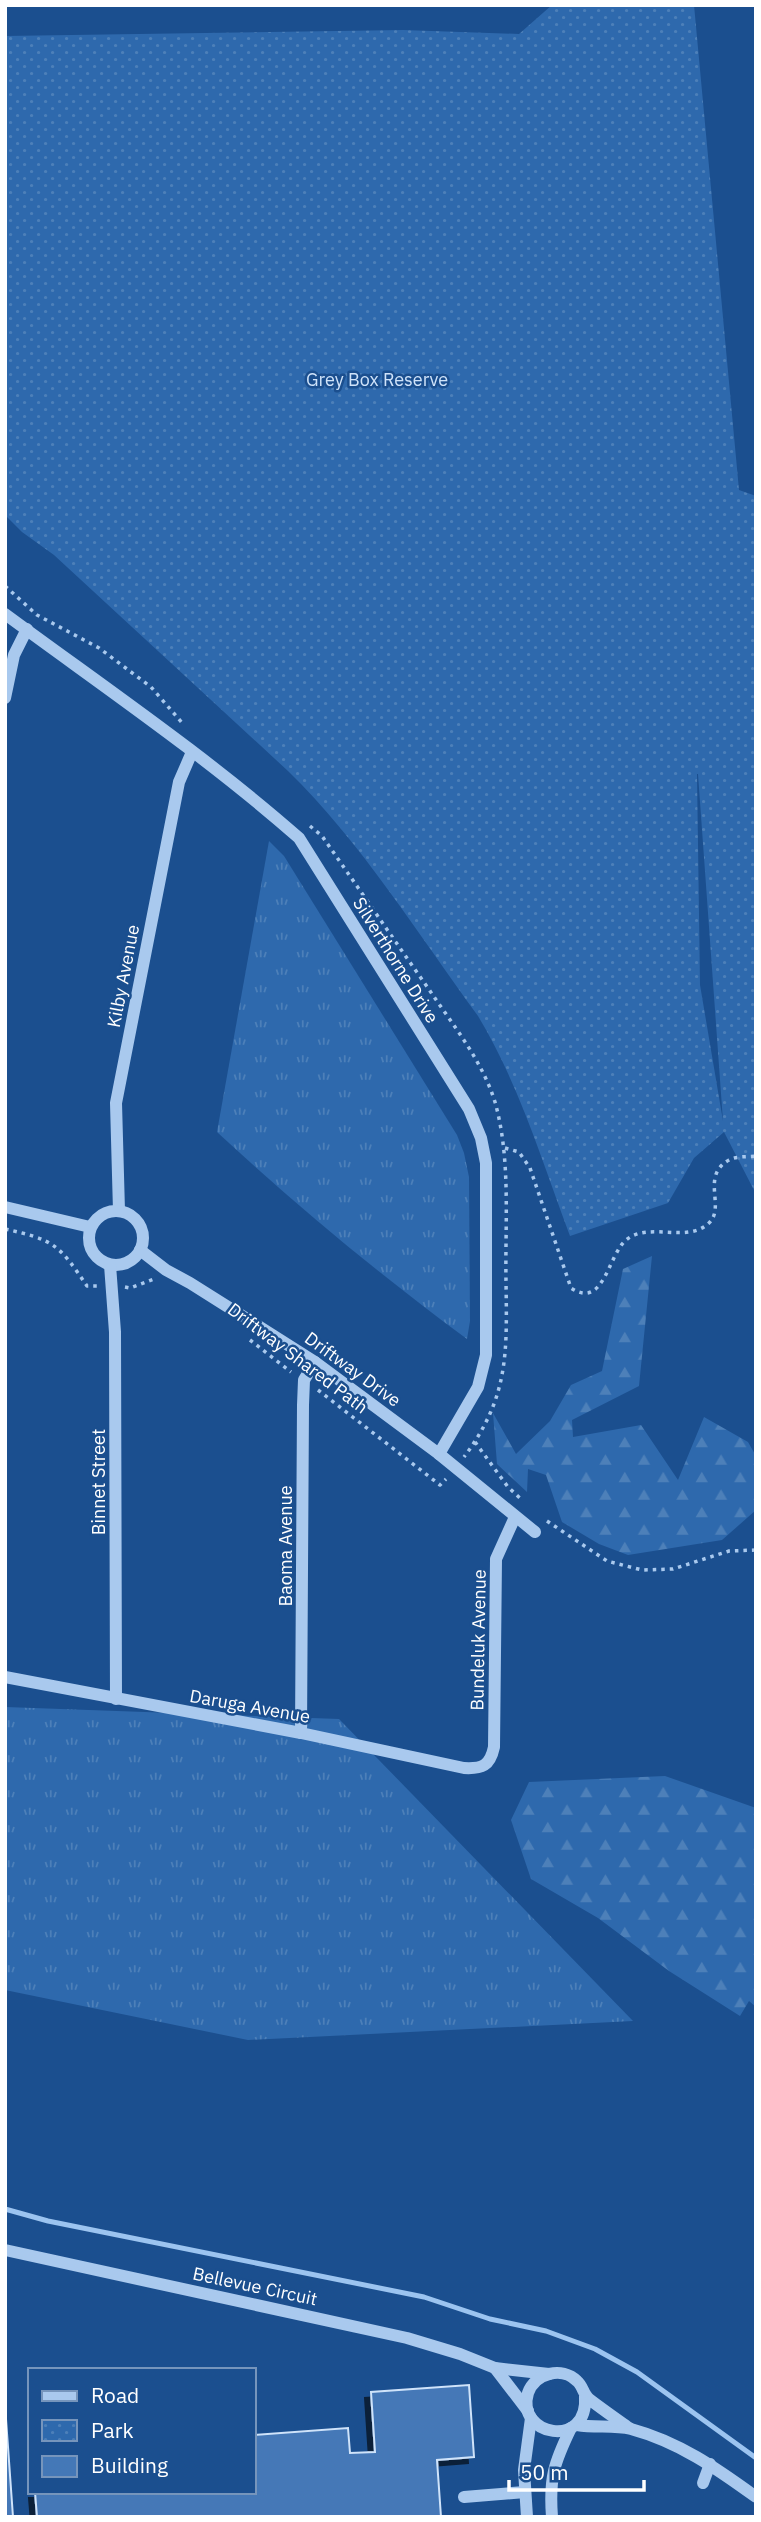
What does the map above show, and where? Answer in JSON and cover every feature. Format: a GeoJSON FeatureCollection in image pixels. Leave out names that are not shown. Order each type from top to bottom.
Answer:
{"type":"FeatureCollection","features":[{"type":"Feature","properties":{"kind":"street","name":"Silverthorne Drive"},"geometry":{"type":"LineString","coordinates":[[5,614],[192,752],[299,838],[469,1109],[481,1138],[486,1163],[486,1355],[478,1387],[439,1454]]}},
{"type":"Feature","properties":{"kind":"street"},"geometry":{"type":"LineString","coordinates":[[5,698],[14,655],[27,629]]}},
{"type":"Feature","properties":{"kind":"street","name":"Kilby Avenue"},"geometry":{"type":"LineString","coordinates":[[119,1211],[116,1104],[179,782],[192,752]]}},
{"type":"Feature","properties":{"kind":"street"},"geometry":{"type":"LineString","coordinates":[[5,1207],[90,1227]]}},
{"type":"Feature","properties":{"kind":"street"},"geometry":{"type":"LineString","coordinates":[[119,1211],[128,1214],[140,1225],[143,1233],[140,1250],[133,1259],[122,1265],[110,1265],[95,1255],[91,1248],[90,1227],[107,1212],[119,1211]]}},
{"type":"Feature","properties":{"kind":"street","name":"Driftway Drive"},"geometry":{"type":"LineString","coordinates":[[140,1250],[166,1270],[315,1362],[439,1454],[535,1532]]}},
{"type":"Feature","properties":{"kind":"street","name":"Binnet Street"},"geometry":{"type":"LineString","coordinates":[[110,1265],[115,1332],[116,1699]]}},
{"type":"Feature","properties":{"kind":"street"},"geometry":{"type":"LineString","coordinates":[[304,1380],[315,1362]]}},
{"type":"Feature","properties":{"kind":"street","name":"Baoma Avenue"},"geometry":{"type":"LineString","coordinates":[[302,1733],[304,1380]]}},
{"type":"Feature","properties":{"kind":"street","name":"Bundeluk Avenue"},"geometry":{"type":"LineString","coordinates":[[487,1765],[494,1747],[496,1559],[515,1517]]}},
{"type":"Feature","properties":{"kind":"street","name":"Daruga Avenue"},"geometry":{"type":"LineString","coordinates":[[5,1677],[302,1733],[464,1768],[478,1769],[487,1765]]}},
{"type":"Feature","properties":{"kind":"street","name":"Bellevue Circuit"},"geometry":{"type":"LineString","coordinates":[[5,2249],[407,2338],[495,2368],[548,2374]]}},
{"type":"Feature","properties":{"kind":"street"},"geometry":{"type":"LineString","coordinates":[[495,2368],[530,2415],[545,2430],[562,2432],[574,2427],[628,2428],[676,2444],[710,2463],[756,2497]]}},
{"type":"Feature","properties":{"kind":"street"},"geometry":{"type":"LineString","coordinates":[[527,2517],[524,2470],[530,2415],[528,2394],[532,2385],[548,2374],[558,2372],[576,2379],[585,2396],[628,2428]]}},
{"type":"Feature","properties":{"kind":"street"},"geometry":{"type":"LineString","coordinates":[[552,2517],[554,2462],[584,2414],[585,2396]]}},
{"type":"Feature","properties":{"kind":"street"},"geometry":{"type":"LineString","coordinates":[[704,2483],[710,2463]]}},
{"type":"Feature","properties":{"kind":"street"},"geometry":{"type":"LineString","coordinates":[[464,2497],[526,2492]]}},
{"type":"Feature","properties":{"kind":"path"},"geometry":{"type":"LineString","coordinates":[[504,1147],[519,1152],[530,1168],[567,1278],[571,1288],[580,1294],[588,1294],[598,1288],[623,1242],[633,1235],[688,1232],[704,1227],[712,1221],[715,1214],[714,1182],[718,1170],[730,1159],[756,1156]]}},
{"type":"Feature","properties":{"kind":"path"},"geometry":{"type":"LineString","coordinates":[[5,1229],[39,1236],[56,1246],[87,1286]]}},
{"type":"Feature","properties":{"kind":"path"},"geometry":{"type":"LineString","coordinates":[[130,1288],[158,1278]]}},
{"type":"Feature","properties":{"kind":"path","name":"Driftway Shared Path"},"geometry":{"type":"LineString","coordinates":[[242,1334],[440,1485]]}},
{"type":"Feature","properties":{"kind":"path"},"geometry":{"type":"LineString","coordinates":[[475,1442],[508,1487],[528,1505]]}},
{"type":"Feature","properties":{"kind":"path"},"geometry":{"type":"LineString","coordinates":[[537,1514],[576,1543],[607,1561],[642,1570],[673,1569],[729,1551],[756,1550]]}},
{"type":"Feature","properties":{"kind":"green space","name":"Grey Box Reserve"},"geometry":{"type":"Polygon","coordinates":[[[552,5],[694,5],[739,490],[756,496],[756,1194],[724,1132],[694,1158],[668,1203],[570,1236],[529,1123],[493,1042],[478,1016],[364,858],[288,771],[54,555],[22,532],[5,515],[5,36],[403,30],[519,34],[552,5]],[[698,774],[700,985],[723,1121],[698,774]]]}},
{"type":"Feature","properties":{"kind":"green space"},"geometry":{"type":"Polygon","coordinates":[[[269,841],[284,856],[457,1135],[469,1177],[470,1321],[467,1339],[339,1239],[217,1132],[269,841]]]}},
{"type":"Feature","properties":{"kind":"green space"},"geometry":{"type":"Polygon","coordinates":[[[652,1256],[639,1386],[572,1420],[573,1437],[641,1425],[678,1480],[704,1417],[748,1442],[756,1456],[756,1510],[722,1540],[628,1555],[599,1544],[562,1522],[546,1475],[528,1469],[527,1492],[497,1464],[493,1413],[516,1454],[550,1421],[571,1385],[602,1371],[623,1269],[652,1256]]]}},
{"type":"Feature","properties":{"kind":"green space"},"geometry":{"type":"Polygon","coordinates":[[[5,1707],[339,1719],[633,2021],[248,2040],[5,1990],[5,1707]]]}},
{"type":"Feature","properties":{"kind":"green space"},"geometry":{"type":"Polygon","coordinates":[[[665,1776],[756,1808],[756,2007],[749,2001],[740,2016],[669,1971],[598,1918],[531,1879],[511,1820],[529,1782],[665,1776]]]}},
{"type":"Feature","properties":{"kind":"building"},"geometry":{"type":"Polygon","coordinates":[[[469,2385],[474,2457],[437,2460],[441,2517],[37,2517],[35,2494],[256,2494],[256,2435],[348,2428],[350,2453],[375,2452],[371,2392],[469,2385]]]}},
{"type":"Feature","properties":{"kind":"building"},"geometry":{"type":"Polygon","coordinates":[[[5,2405],[13,2517],[5,2517],[5,2405]]]}},
{"type":"Feature","properties":{"kind":"waterway"},"geometry":{"type":"LineString","coordinates":[[5,2209],[48,2221],[424,2297],[490,2319],[546,2331],[595,2349],[637,2372],[756,2458]]}}]}
